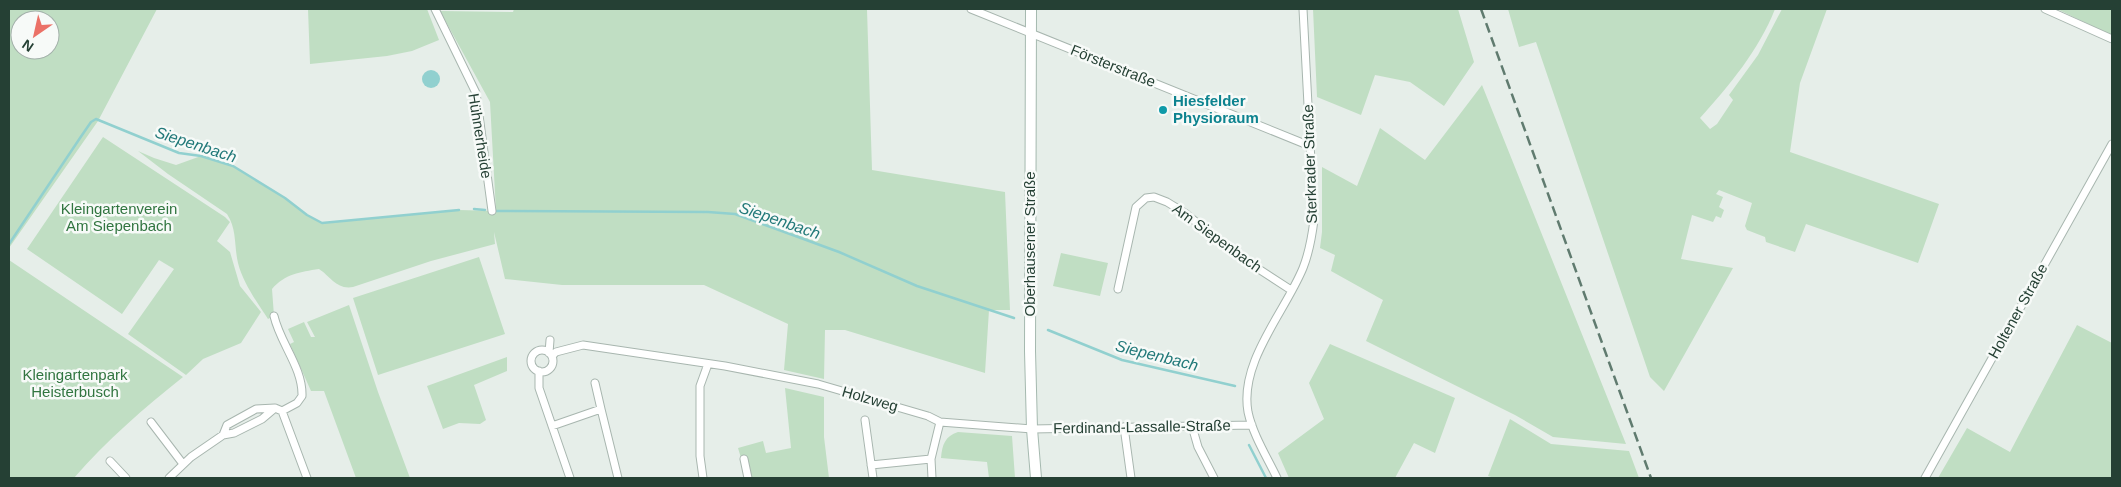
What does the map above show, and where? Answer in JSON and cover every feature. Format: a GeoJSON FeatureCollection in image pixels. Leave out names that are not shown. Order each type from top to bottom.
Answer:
{"type":"FeatureCollection","features":[{"type":"Feature","properties":{"kind":"main road","name":"Oberhausener Straße"},"geometry":{"type":"LineString","coordinates":[[1032,9],[1030,351],[1032,429],[1036,478]]}},
{"type":"Feature","properties":{"kind":"street","name":"Hühnerheide"},"geometry":{"type":"LineString","coordinates":[[435,9],[476,94],[492,211]]}},
{"type":"Feature","properties":{"kind":"street","name":"Försterstraße"},"geometry":{"type":"LineString","coordinates":[[971,9],[1310,146]]}},
{"type":"Feature","properties":{"kind":"street","name":"Sterkrader Straße"},"geometry":{"type":"LineString","coordinates":[[1277,478],[1252,425],[1248,410],[1250,375],[1256,358],[1303,268],[1311,242],[1314,220],[1304,9]]}},
{"type":"Feature","properties":{"kind":"street"},"geometry":{"type":"LineString","coordinates":[[2045,9],[2112,38]]}},
{"type":"Feature","properties":{"kind":"street","name":"Holtener Straße"},"geometry":{"type":"LineString","coordinates":[[1925,478],[2112,144]]}},
{"type":"Feature","properties":{"kind":"street","name":"Am Siepenbach"},"geometry":{"type":"LineString","coordinates":[[1118,289],[1136,207],[1146,198],[1154,197],[1186,213],[1234,254],[1291,290]]}},
{"type":"Feature","properties":{"kind":"street"},"geometry":{"type":"LineString","coordinates":[[223,434],[234,433],[297,403],[302,396],[301,382],[277,329],[274,316]]}},
{"type":"Feature","properties":{"kind":"street"},"geometry":{"type":"LineString","coordinates":[[550,340],[550,354],[553,360],[550,368],[539,371],[532,365],[532,357],[537,351],[541,350],[550,354]]}},
{"type":"Feature","properties":{"kind":"street"},"geometry":{"type":"LineString","coordinates":[[564,342],[568,349]]}},
{"type":"Feature","properties":{"kind":"street","name":"Holzweg"},"geometry":{"type":"LineString","coordinates":[[550,354],[582,345],[708,364],[818,384],[928,416],[940,422],[1032,429]]}},
{"type":"Feature","properties":{"kind":"street"},"geometry":{"type":"LineString","coordinates":[[703,478],[700,456],[700,386],[708,364]]}},
{"type":"Feature","properties":{"kind":"street"},"geometry":{"type":"LineString","coordinates":[[539,371],[539,388],[570,478]]}},
{"type":"Feature","properties":{"kind":"street"},"geometry":{"type":"LineString","coordinates":[[595,383],[618,478]]}},
{"type":"Feature","properties":{"kind":"street"},"geometry":{"type":"LineString","coordinates":[[169,478],[183,464],[223,434],[227,425],[256,409],[279,410]]}},
{"type":"Feature","properties":{"kind":"street"},"geometry":{"type":"LineString","coordinates":[[552,426],[601,409]]}},
{"type":"Feature","properties":{"kind":"street"},"geometry":{"type":"LineString","coordinates":[[279,410],[307,478]]}},
{"type":"Feature","properties":{"kind":"street"},"geometry":{"type":"LineString","coordinates":[[865,420],[873,478]]}},
{"type":"Feature","properties":{"kind":"street"},"geometry":{"type":"LineString","coordinates":[[151,422],[183,464]]}},
{"type":"Feature","properties":{"kind":"street"},"geometry":{"type":"LineString","coordinates":[[932,478],[931,459],[940,422]]}},
{"type":"Feature","properties":{"kind":"street","name":"Ferdinand-Lassalle-Straße"},"geometry":{"type":"LineString","coordinates":[[1032,429],[1252,425]]}},
{"type":"Feature","properties":{"kind":"street"},"geometry":{"type":"LineString","coordinates":[[1192,426],[1198,447],[1214,478]]}},
{"type":"Feature","properties":{"kind":"street"},"geometry":{"type":"LineString","coordinates":[[1124,427],[1131,478]]}},
{"type":"Feature","properties":{"kind":"street"},"geometry":{"type":"LineString","coordinates":[[744,459],[748,478]]}},
{"type":"Feature","properties":{"kind":"street"},"geometry":{"type":"LineString","coordinates":[[871,465],[931,459]]}},
{"type":"Feature","properties":{"kind":"street"},"geometry":{"type":"LineString","coordinates":[[110,462],[126,478]]}},
{"type":"Feature","properties":{"kind":"green space"},"geometry":{"type":"Polygon","coordinates":[[[9,9],[157,9],[98,121],[9,248],[9,9]]]}},
{"type":"Feature","properties":{"kind":"green space"},"geometry":{"type":"Polygon","coordinates":[[[308,9],[427,9],[439,40],[412,51],[387,56],[310,64],[308,9]]]}},
{"type":"Feature","properties":{"kind":"green space"},"geometry":{"type":"Polygon","coordinates":[[[514,9],[867,9],[872,170],[1005,192],[1010,310],[989,310],[985,373],[845,330],[825,330],[824,379],[784,370],[788,324],[704,285],[562,285],[505,279],[494,232],[495,244],[431,261],[353,287],[338,285],[319,269],[293,274],[282,280],[272,289],[274,316],[268,319],[243,278],[238,263],[234,232],[227,214],[138,151],[176,165],[201,156],[233,166],[322,223],[459,210],[496,211],[490,102],[440,11],[513,12],[514,9]]]}},
{"type":"Feature","properties":{"kind":"green space"},"geometry":{"type":"Polygon","coordinates":[[[1313,9],[1458,9],[1474,62],[1444,106],[1410,82],[1375,75],[1361,115],[1317,97],[1313,9]]]}},
{"type":"Feature","properties":{"kind":"green space"},"geometry":{"type":"Polygon","coordinates":[[[1508,9],[1775,9],[1752,53],[1722,93],[1700,118],[1710,129],[1717,124],[1733,100],[1729,95],[1758,55],[1782,9],[1827,9],[1800,83],[1790,152],[1939,204],[1918,263],[1806,224],[1795,252],[1766,242],[1765,237],[1747,230],[1745,226],[1752,203],[1719,190],[1716,194],[1723,197],[1719,207],[1724,210],[1721,218],[1716,216],[1713,222],[1692,215],[1681,259],[1733,268],[1664,391],[1650,377],[1536,42],[1519,47],[1508,9]]]}},
{"type":"Feature","properties":{"kind":"green space"},"geometry":{"type":"Polygon","coordinates":[[[2057,9],[2112,9],[2112,35],[2111,35],[2057,9]]]}},
{"type":"Feature","properties":{"kind":"green space"},"geometry":{"type":"Polygon","coordinates":[[[1482,85],[1626,444],[1553,437],[1515,415],[1366,341],[1383,300],[1331,271],[1335,255],[1320,248],[1322,232],[1322,167],[1357,186],[1380,128],[1425,160],[1482,85]]]}},
{"type":"Feature","properties":{"kind":"green space","name":"Kleingartenverein Am Siepenbach"},"geometry":{"type":"Polygon","coordinates":[[[103,137],[230,222],[217,241],[230,252],[240,286],[261,312],[241,343],[203,359],[186,375],[128,334],[174,269],[159,260],[122,314],[27,249],[103,137]]]}},
{"type":"Feature","properties":{"kind":"green space"},"geometry":{"type":"Polygon","coordinates":[[[1061,253],[1108,263],[1100,296],[1053,286],[1061,253]]]}},
{"type":"Feature","properties":{"kind":"green space"},"geometry":{"type":"Polygon","coordinates":[[[479,257],[505,334],[378,375],[353,298],[479,257]]]}},
{"type":"Feature","properties":{"kind":"green space","name":"Kleingartenpark Heisterbusch"},"geometry":{"type":"Polygon","coordinates":[[[9,260],[183,377],[126,425],[74,478],[9,478],[9,260]]]}},
{"type":"Feature","properties":{"kind":"green space"},"geometry":{"type":"Polygon","coordinates":[[[349,305],[378,392],[410,478],[356,478],[324,391],[311,391],[290,344],[294,342],[288,329],[304,322],[311,337],[315,337],[307,322],[349,305]]]}},
{"type":"Feature","properties":{"kind":"green space"},"geometry":{"type":"Polygon","coordinates":[[[2077,325],[2112,343],[2112,478],[1938,478],[1967,428],[2010,452],[2077,325]]]}},
{"type":"Feature","properties":{"kind":"green space"},"geometry":{"type":"Polygon","coordinates":[[[1330,344],[1455,398],[1435,453],[1414,443],[1395,478],[1289,478],[1278,453],[1324,419],[1309,383],[1330,344]]]}},
{"type":"Feature","properties":{"kind":"green space"},"geometry":{"type":"Polygon","coordinates":[[[507,357],[507,371],[474,385],[486,420],[480,424],[459,423],[443,429],[427,386],[507,357]]]}},
{"type":"Feature","properties":{"kind":"green space"},"geometry":{"type":"Polygon","coordinates":[[[785,388],[824,397],[824,437],[829,478],[751,478],[741,458],[738,448],[763,441],[766,453],[791,448],[785,388]]]}},
{"type":"Feature","properties":{"kind":"green space"},"geometry":{"type":"Polygon","coordinates":[[[1510,419],[1551,444],[1629,451],[1639,478],[1494,478],[1488,476],[1510,419]]]}},
{"type":"Feature","properties":{"kind":"green space"},"geometry":{"type":"Polygon","coordinates":[[[958,432],[1012,436],[1015,478],[989,478],[987,462],[941,458],[945,442],[950,436],[958,432]]]}},
{"type":"Feature","properties":{"kind":"water"},"geometry":{"type":"Polygon","coordinates":[[[431,70],[437,73],[440,79],[437,85],[431,88],[425,85],[422,79],[425,73],[431,70]]]}},
{"type":"Feature","properties":{"kind":"waterway","name":"Siepenbach"},"geometry":{"type":"LineString","coordinates":[[9,244],[91,122],[96,119],[179,153],[201,156],[233,166],[322,223],[459,210]]}},
{"type":"Feature","properties":{"kind":"waterway"},"geometry":{"type":"LineString","coordinates":[[474,209],[485,210]]}},
{"type":"Feature","properties":{"kind":"waterway","name":"Siepenbach"},"geometry":{"type":"LineString","coordinates":[[496,211],[708,212],[735,214],[839,252],[917,286],[1014,318]]}},
{"type":"Feature","properties":{"kind":"waterway","name":"Siepenbach"},"geometry":{"type":"LineString","coordinates":[[1048,330],[1122,360],[1235,386]]}},
{"type":"Feature","properties":{"kind":"waterway","name":"Siepenbach"},"geometry":{"type":"LineString","coordinates":[[1249,445],[1266,478]]}},
{"type":"Feature","properties":{"kind":"railway"},"geometry":{"type":"LineString","coordinates":[[1481,9],[1651,478]]}},
{"type":"Feature","properties":{"kind":"place","name":"Hiesfelder Physioraum"},"geometry":{"type":"Point","coordinates":[1163,110]}}]}
